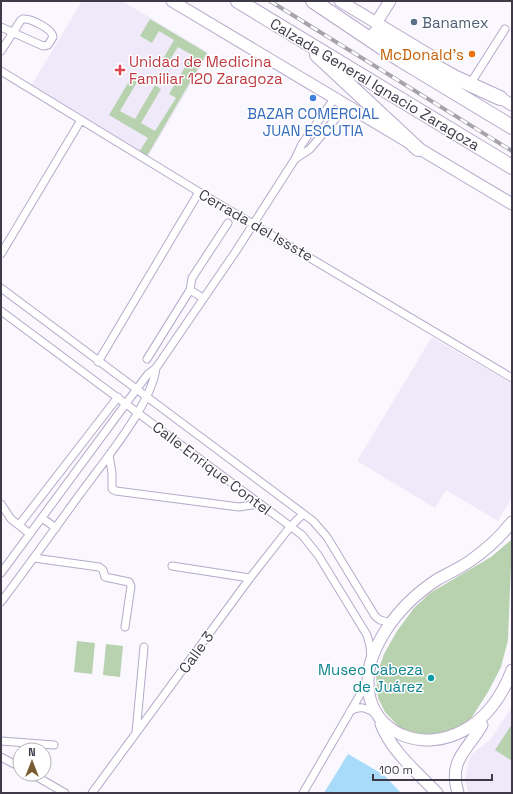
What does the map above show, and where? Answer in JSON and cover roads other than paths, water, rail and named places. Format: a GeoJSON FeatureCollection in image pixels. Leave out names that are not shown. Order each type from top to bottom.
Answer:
{"type":"FeatureCollection","features":[{"type":"Feature","properties":{"kind":"highway","name":"Calzada General Ignacio Zaragoza"},"geometry":{"type":"LineString","coordinates":[[238,1],[512,167]]}},
{"type":"Feature","properties":{"kind":"highway"},"geometry":{"type":"LineString","coordinates":[[316,3],[340,13],[454,77],[500,98]]}},
{"type":"Feature","properties":{"kind":"highway"},"geometry":{"type":"LineString","coordinates":[[316,3],[401,60],[512,127]]}},
{"type":"Feature","properties":{"kind":"highway"},"geometry":{"type":"LineString","coordinates":[[294,34],[418,149]]}},
{"type":"Feature","properties":{"kind":"main road"},"geometry":{"type":"LineString","coordinates":[[172,1],[512,204]]}},
{"type":"Feature","properties":{"kind":"main road"},"geometry":{"type":"LineString","coordinates":[[340,1],[512,105]]}},
{"type":"Feature","properties":{"kind":"main road"},"geometry":{"type":"LineString","coordinates":[[376,23],[390,1]]}},
{"type":"Feature","properties":{"kind":"main road"},"geometry":{"type":"LineString","coordinates":[[437,793],[393,746],[377,716],[369,697],[368,681],[370,667],[376,648],[392,623],[423,590],[476,557],[512,522]]}},
{"type":"Feature","properties":{"kind":"main road"},"geometry":{"type":"LineString","coordinates":[[458,793],[455,776],[457,763],[488,714],[502,696],[512,670]]}},
{"type":"Feature","properties":{"kind":"main road"},"geometry":{"type":"LineString","coordinates":[[377,716],[392,731],[405,740],[430,745],[444,744],[461,737],[488,714]]}},
{"type":"Feature","properties":{"kind":"street"},"geometry":{"type":"LineString","coordinates":[[1,27],[13,34],[43,46],[48,45],[53,37],[51,32],[25,18],[22,20],[13,34],[1,51]]}},
{"type":"Feature","properties":{"kind":"street"},"geometry":{"type":"LineString","coordinates":[[472,81],[506,29]]}},
{"type":"Feature","properties":{"kind":"street","name":"Cerrada del Issste"},"geometry":{"type":"LineString","coordinates":[[1,71],[199,192],[254,223],[512,378]]}},
{"type":"Feature","properties":{"kind":"street"},"geometry":{"type":"LineString","coordinates":[[1,573],[78,471],[126,403],[148,374],[156,368],[254,223],[295,159],[302,144],[334,98]]}},
{"type":"Feature","properties":{"kind":"street"},"geometry":{"type":"LineString","coordinates":[[295,159],[310,148],[346,106]]}},
{"type":"Feature","properties":{"kind":"street"},"geometry":{"type":"LineString","coordinates":[[1,254],[81,120]]}},
{"type":"Feature","properties":{"kind":"street"},"geometry":{"type":"LineString","coordinates":[[98,362],[199,192]]}},
{"type":"Feature","properties":{"kind":"street"},"geometry":{"type":"LineString","coordinates":[[147,359],[190,290],[192,278],[228,223]]}},
{"type":"Feature","properties":{"kind":"street","name":"Calle Enrique Contel"},"geometry":{"type":"LineString","coordinates":[[1,288],[320,528],[377,618],[392,623]]}},
{"type":"Feature","properties":{"kind":"street"},"geometry":{"type":"LineString","coordinates":[[190,290],[203,298]]}},
{"type":"Feature","properties":{"kind":"street","name":"Calle Enrique Contel"},"geometry":{"type":"LineString","coordinates":[[1,311],[118,397],[308,541],[367,635],[371,653],[370,667]]}},
{"type":"Feature","properties":{"kind":"street"},"geometry":{"type":"LineString","coordinates":[[1,602],[109,455],[138,412],[147,398],[155,378],[156,368]]}},
{"type":"Feature","properties":{"kind":"street"},"geometry":{"type":"LineString","coordinates":[[19,525],[118,397]]}},
{"type":"Feature","properties":{"kind":"street"},"geometry":{"type":"LineString","coordinates":[[109,455],[114,490],[239,507],[258,504]]}},
{"type":"Feature","properties":{"kind":"street"},"geometry":{"type":"LineString","coordinates":[[63,469],[78,471]]}},
{"type":"Feature","properties":{"kind":"street"},"geometry":{"type":"LineString","coordinates":[[1,504],[11,519],[30,534]]}},
{"type":"Feature","properties":{"kind":"street","name":"Calle 3"},"geometry":{"type":"LineString","coordinates":[[92,793],[250,578],[290,527],[303,514]]}},
{"type":"Feature","properties":{"kind":"street"},"geometry":{"type":"LineString","coordinates":[[42,518],[56,528]]}},
{"type":"Feature","properties":{"kind":"street"},"geometry":{"type":"LineString","coordinates":[[34,558],[99,567],[103,570],[105,577],[129,582],[131,586],[125,627]]}},
{"type":"Feature","properties":{"kind":"street"},"geometry":{"type":"LineString","coordinates":[[172,566],[250,578]]}},
{"type":"Feature","properties":{"kind":"street"},"geometry":{"type":"LineString","coordinates":[[136,734],[144,647]]}},
{"type":"Feature","properties":{"kind":"street"},"geometry":{"type":"LineString","coordinates":[[303,793],[368,681]]}},
{"type":"Feature","properties":{"kind":"street"},"geometry":{"type":"LineString","coordinates":[[350,712],[355,708],[362,707],[377,716]]}},
{"type":"Feature","properties":{"kind":"street"},"geometry":{"type":"LineString","coordinates":[[1,741],[54,745]]}},
{"type":"Feature","properties":{"kind":"street"},"geometry":{"type":"LineString","coordinates":[[1,757],[12,763]]}},
{"type":"Feature","properties":{"kind":"street"},"geometry":{"type":"LineString","coordinates":[[46,782],[65,793]]}},
{"type":"Feature","properties":{"kind":"water"},"geometry":{"type":"Polygon","coordinates":[[[348,754],[384,775],[401,793],[324,793],[348,754]]]}},
{"type":"Feature","properties":{"kind":"railway"},"geometry":{"type":"LineString","coordinates":[[270,1],[512,151]]}},
{"type":"Feature","properties":{"kind":"place","name":"Banamex"},"geometry":{"type":"Point","coordinates":[414,22]}},
{"type":"Feature","properties":{"kind":"place","name":"McDonald's"},"geometry":{"type":"Point","coordinates":[472,54]}},
{"type":"Feature","properties":{"kind":"place","name":"Unidad de Medicina Familiar 120 Zaragoza"},"geometry":{"type":"Point","coordinates":[120,70]}},
{"type":"Feature","properties":{"kind":"place","name":"BAZAR COMERCIAL JUAN ESCUTIA"},"geometry":{"type":"Point","coordinates":[313,98]}},
{"type":"Feature","properties":{"kind":"place","name":"Museo Cabeza de Juárez"},"geometry":{"type":"Point","coordinates":[431,678]}}]}
